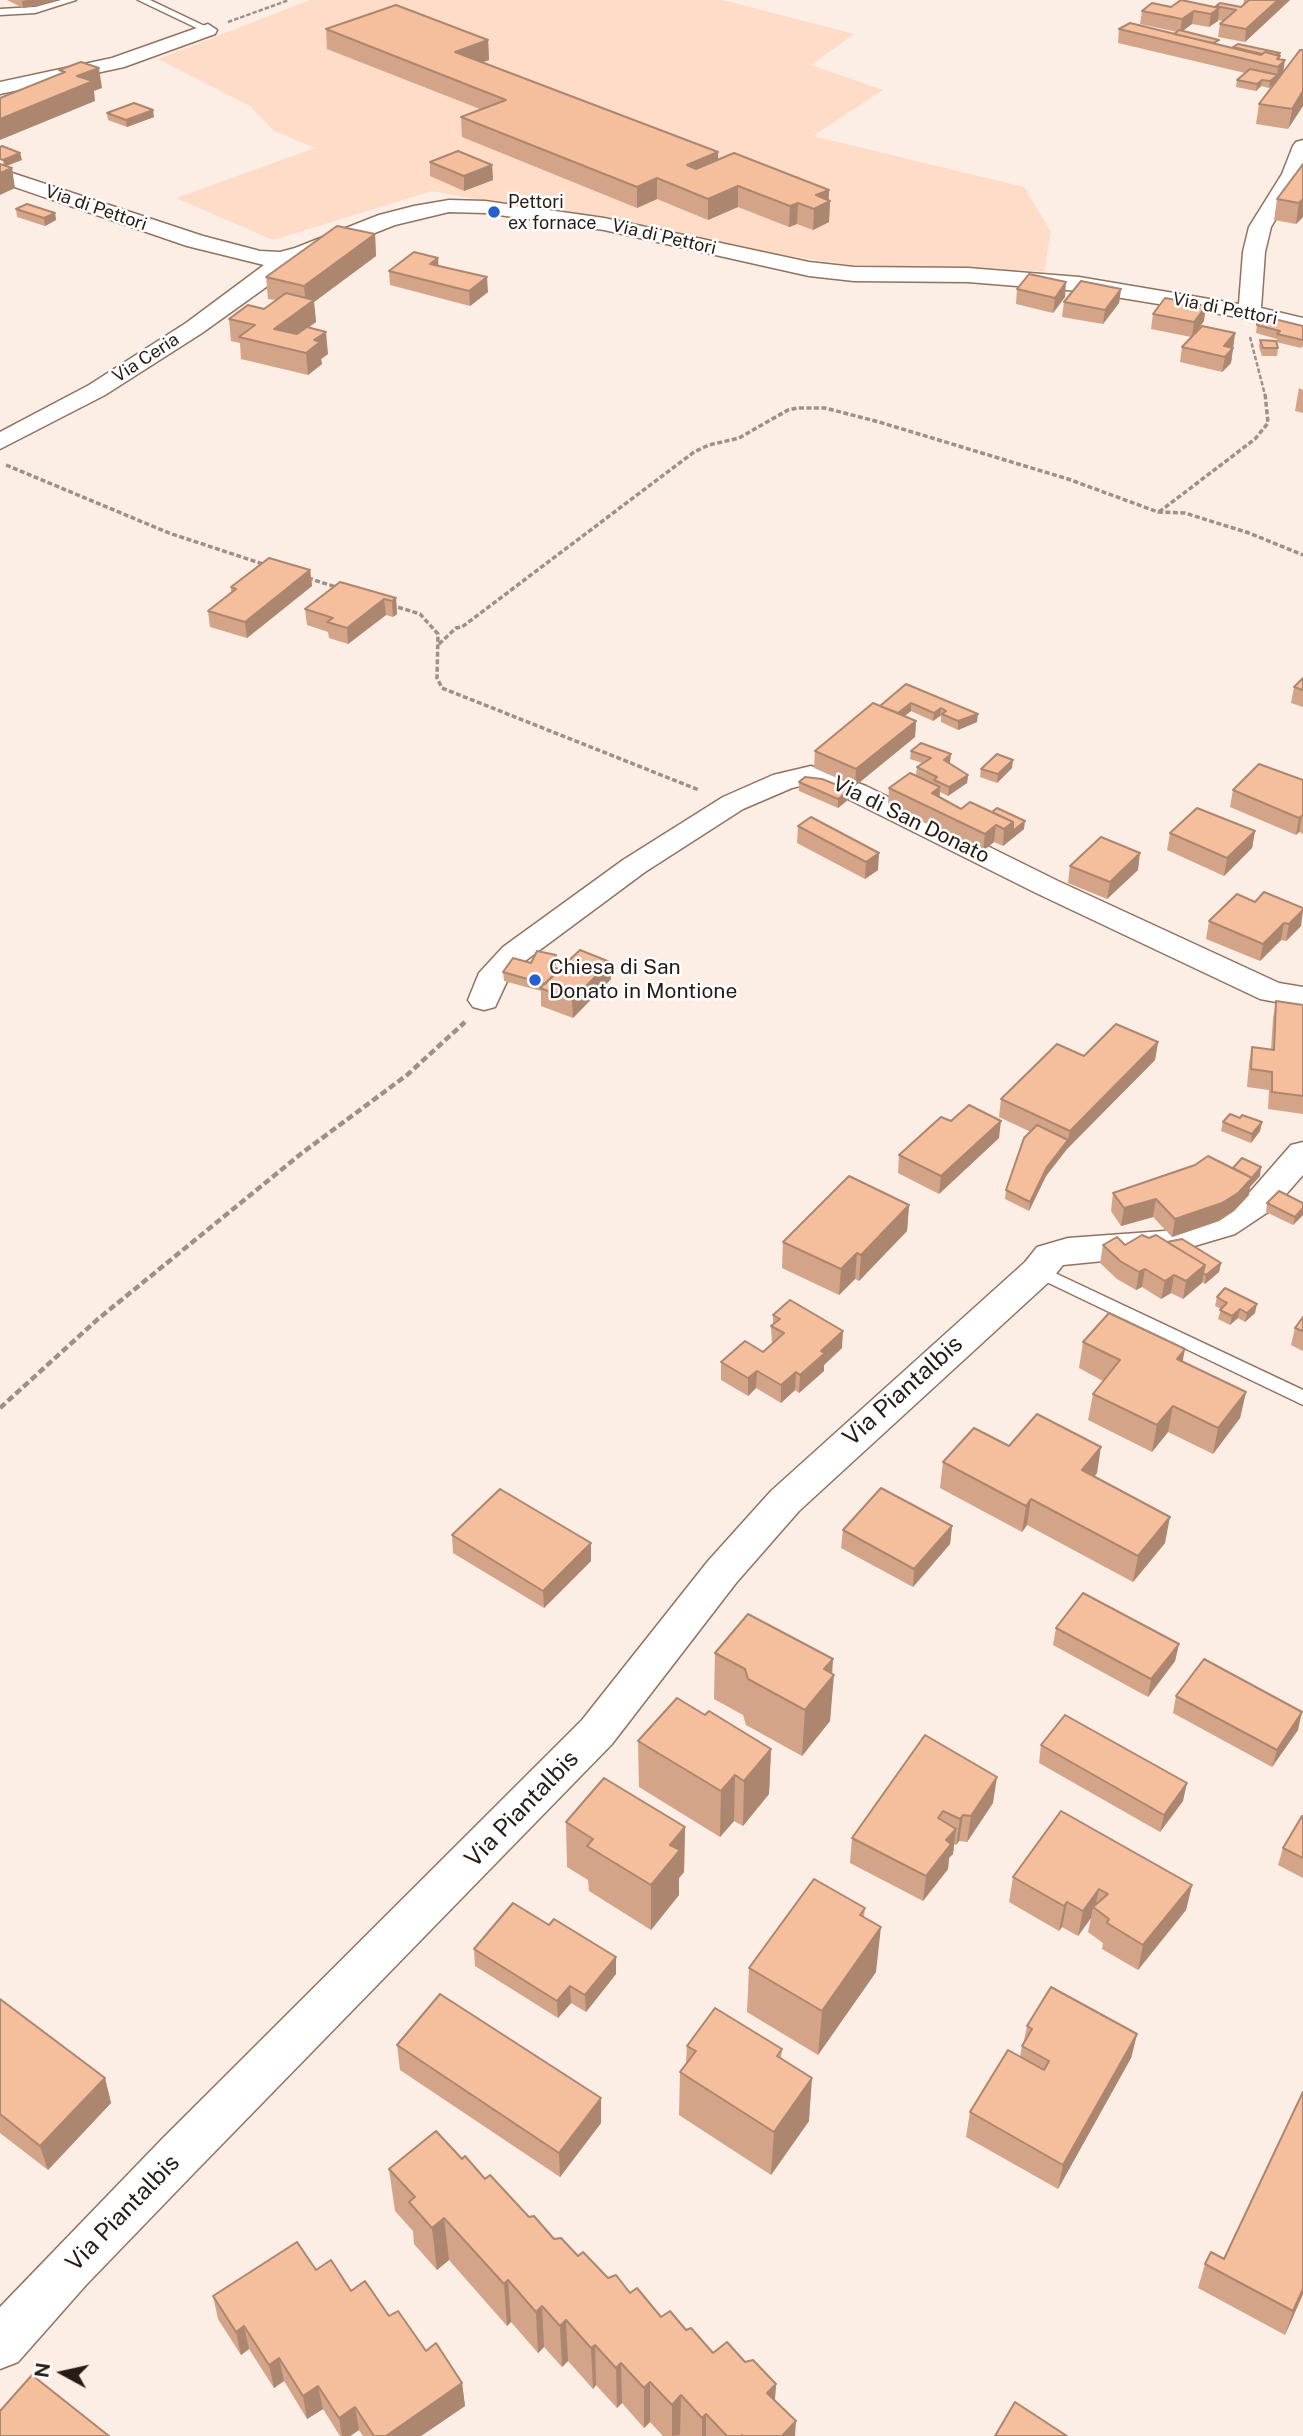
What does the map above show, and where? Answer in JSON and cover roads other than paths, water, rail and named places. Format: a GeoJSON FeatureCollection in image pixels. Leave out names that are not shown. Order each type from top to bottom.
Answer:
{"type":"FeatureCollection","features":[{"type":"Feature","properties":{"kind":"street"},"geometry":{"type":"LineString","coordinates":[[0,88],[117,63],[208,30]]}},
{"type":"Feature","properties":{"kind":"street"},"geometry":{"type":"LineString","coordinates":[[1250,312],[1254,252],[1260,227],[1292,174],[1303,146]]}},
{"type":"Feature","properties":{"kind":"street","name":"Via di Pettori"},"geometry":{"type":"LineString","coordinates":[[0,175],[231,253],[280,259],[303,253],[399,215],[449,206],[485,207],[604,224],[791,267],[828,272],[968,275],[1118,288],[1250,312],[1303,325]]}},
{"type":"Feature","properties":{"kind":"street","name":"Via Ceria"},"geometry":{"type":"LineString","coordinates":[[0,442],[97,390],[194,328],[268,275],[280,259]]}},
{"type":"Feature","properties":{"kind":"street","name":"Via di San Donato"},"geometry":{"type":"LineString","coordinates":[[484,1000],[495,973],[514,954],[634,866],[733,803],[797,776],[811,775],[825,778],[1271,992],[1303,997]]}},
{"type":"Feature","properties":{"kind":"street","name":"Via Piantalbis"},"geometry":{"type":"LineString","coordinates":[[0,2344],[69,2268],[179,2155],[557,1774],[632,1690],[722,1572],[785,1500],[1038,1271],[1050,1256],[1068,1250],[1164,1242],[1199,1235],[1223,1226],[1262,1199],[1303,1153]]}},
{"type":"Feature","properties":{"kind":"lane"},"geometry":{"type":"LineString","coordinates":[[0,12],[35,10],[71,0]]}},
{"type":"Feature","properties":{"kind":"lane"},"geometry":{"type":"LineString","coordinates":[[143,0],[208,30]]}},
{"type":"Feature","properties":{"kind":"lane"},"geometry":{"type":"LineString","coordinates":[[1038,1271],[1303,1398]]}},
{"type":"Feature","properties":{"kind":"place","name":"Pettori ex fornace"},"geometry":{"type":"Point","coordinates":[494,212]}},
{"type":"Feature","properties":{"kind":"place","name":"Chiesa di San Donato in Montione"},"geometry":{"type":"Point","coordinates":[535,980]}}]}
